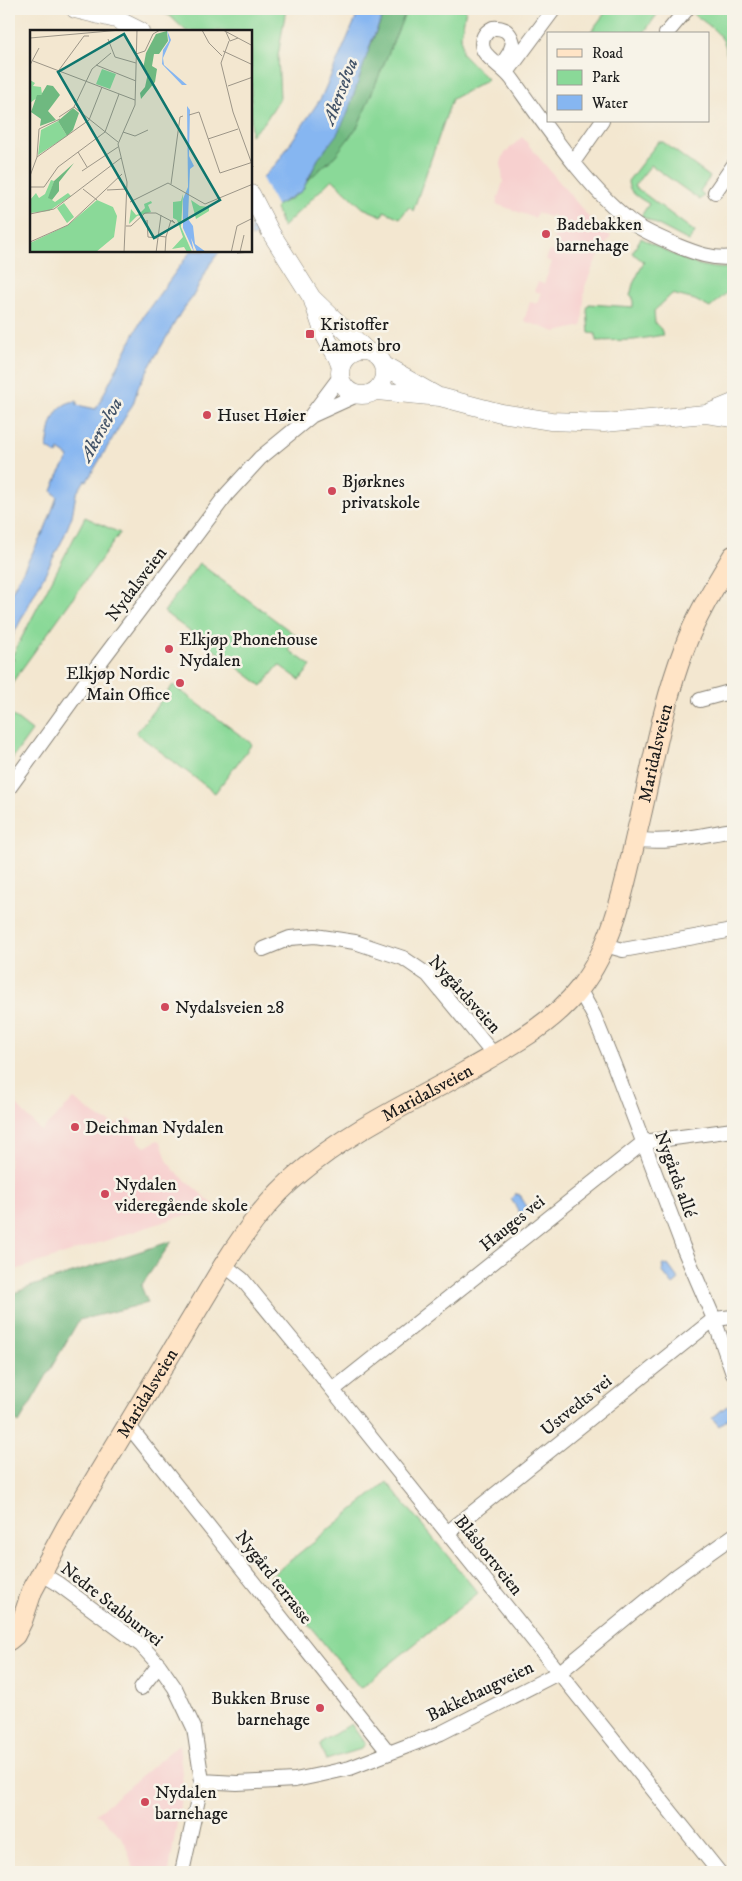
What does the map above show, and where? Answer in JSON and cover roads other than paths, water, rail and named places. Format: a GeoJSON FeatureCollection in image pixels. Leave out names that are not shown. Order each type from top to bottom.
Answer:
{"type":"FeatureCollection","features":[{"type":"Feature","properties":{"kind":"main road","name":"Maridalsveien"},"geometry":{"type":"LineString","coordinates":[[9,1640],[22,1621],[32,1591],[66,1528],[224,1265],[246,1232],[280,1191],[319,1157],[362,1130],[520,1040],[556,1013],[579,989],[589,975],[605,945],[620,901],[668,702],[683,651],[700,612],[733,556]]}},
{"type":"Feature","properties":{"kind":"main road","name":"Maridalsveien"},"geometry":{"type":"LineString","coordinates":[[9,1616],[15,1607],[32,1591]]}},
{"type":"Feature","properties":{"kind":"street"},"geometry":{"type":"LineString","coordinates":[[74,9],[116,20],[138,30]]}},
{"type":"Feature","properties":{"kind":"street"},"geometry":{"type":"LineString","coordinates":[[554,9],[504,69],[574,161],[608,202],[640,227],[697,254],[725,258],[733,257]]}},
{"type":"Feature","properties":{"kind":"street"},"geometry":{"type":"LineString","coordinates":[[668,32],[687,9]]}},
{"type":"Feature","properties":{"kind":"street"},"geometry":{"type":"LineString","coordinates":[[574,161],[601,122]]}},
{"type":"Feature","properties":{"kind":"street"},"geometry":{"type":"LineString","coordinates":[[715,192],[733,166]]}},
{"type":"Feature","properties":{"kind":"street"},"geometry":{"type":"LineString","coordinates":[[252,196],[272,233],[312,298],[324,334],[337,357],[346,388],[357,395],[368,395],[377,391],[440,397],[501,413],[551,421],[604,423],[706,414],[733,418]]}},
{"type":"Feature","properties":{"kind":"street"},"geometry":{"type":"LineString","coordinates":[[312,298],[367,351],[378,356],[384,366],[440,397]]}},
{"type":"Feature","properties":{"kind":"street"},"geometry":{"type":"LineString","coordinates":[[340,372],[344,360],[354,352],[367,351]]}},
{"type":"Feature","properties":{"kind":"street"},"geometry":{"type":"LineString","coordinates":[[377,391],[384,379],[384,366]]}},
{"type":"Feature","properties":{"kind":"street","name":"Nydalsveien"},"geometry":{"type":"LineString","coordinates":[[9,788],[92,673],[227,494],[260,458],[310,416],[340,372]]}},
{"type":"Feature","properties":{"kind":"street","name":"Nydalsveien"},"geometry":{"type":"LineString","coordinates":[[310,416],[322,413],[357,395]]}},
{"type":"Feature","properties":{"kind":"street"},"geometry":{"type":"LineString","coordinates":[[706,414],[733,403]]}},
{"type":"Feature","properties":{"kind":"street"},"geometry":{"type":"LineString","coordinates":[[700,700],[733,691]]}},
{"type":"Feature","properties":{"kind":"street"},"geometry":{"type":"LineString","coordinates":[[635,839],[650,842],[662,841],[733,830]]}},
{"type":"Feature","properties":{"kind":"street"},"geometry":{"type":"LineString","coordinates":[[605,945],[623,950],[733,930]]}},
{"type":"Feature","properties":{"kind":"street","name":"Nygårdsveien"},"geometry":{"type":"LineString","coordinates":[[263,948],[290,938],[315,936],[355,942],[403,958],[428,975],[494,1055]]}},
{"type":"Feature","properties":{"kind":"street","name":"Nygårds allé"},"geometry":{"type":"LineString","coordinates":[[579,989],[594,1016],[683,1247],[714,1319],[733,1374]]}},
{"type":"Feature","properties":{"kind":"street"},"geometry":{"type":"LineString","coordinates":[[644,1142],[733,1130]]}},
{"type":"Feature","properties":{"kind":"street","name":"Hauges vei"},"geometry":{"type":"LineString","coordinates":[[333,1390],[644,1142]]}},
{"type":"Feature","properties":{"kind":"street","name":"Blåsbortveien"},"geometry":{"type":"LineString","coordinates":[[224,1265],[242,1279],[333,1390],[719,1872]]}},
{"type":"Feature","properties":{"kind":"street"},"geometry":{"type":"LineString","coordinates":[[714,1319],[733,1317]]}},
{"type":"Feature","properties":{"kind":"street","name":"Ustvedts vei"},"geometry":{"type":"LineString","coordinates":[[447,1533],[714,1319]]}},
{"type":"Feature","properties":{"kind":"street","name":"Nygård terrasse"},"geometry":{"type":"LineString","coordinates":[[128,1425],[389,1752]]}},
{"type":"Feature","properties":{"kind":"street","name":"Bakkehaugveien"},"geometry":{"type":"LineString","coordinates":[[202,1781],[237,1783],[295,1780],[350,1768],[441,1733],[560,1672],[678,1575],[733,1536]]}},
{"type":"Feature","properties":{"kind":"street","name":"Nedre Stabburvei"},"geometry":{"type":"LineString","coordinates":[[42,1574],[141,1645],[159,1664],[175,1688],[194,1728],[202,1781],[182,1872]]}},
{"type":"Feature","properties":{"kind":"street","name":"Nedre Stabburvei"},"geometry":{"type":"LineString","coordinates":[[141,1688],[159,1664]]}},
{"type":"Feature","properties":{"kind":"water","name":"Akerselva"},"geometry":{"type":"Polygon","coordinates":[[[360,9],[386,9],[372,40],[347,115],[337,134],[318,159],[302,191],[270,209],[258,235],[252,237],[252,188],[277,163],[321,98],[360,9]]]}},
{"type":"Feature","properties":{"kind":"water","name":"Akerselva"},"geometry":{"type":"Polygon","coordinates":[[[190,252],[219,252],[210,264],[192,298],[181,312],[139,385],[133,404],[87,481],[85,480],[76,494],[72,516],[63,539],[9,643],[9,597],[45,529],[57,497],[52,491],[69,457],[59,450],[57,455],[47,448],[51,425],[57,411],[69,403],[77,401],[77,405],[96,409],[144,315],[190,252]]]}},
{"type":"Feature","properties":{"kind":"water"},"geometry":{"type":"Polygon","coordinates":[[[516,1193],[517,1195],[519,1194],[529,1210],[521,1215],[511,1199],[516,1193]]]}},
{"type":"Feature","properties":{"kind":"water"},"geometry":{"type":"Polygon","coordinates":[[[664,1264],[668,1265],[679,1280],[673,1285],[662,1271],[664,1264]]]}},
{"type":"Feature","properties":{"kind":"water"},"geometry":{"type":"Polygon","coordinates":[[[728,1405],[733,1411],[733,1415],[719,1426],[712,1418],[728,1405]]]}},
{"type":"Feature","properties":{"kind":"place","name":"Badebakken barnehage"},"geometry":{"type":"Point","coordinates":[546,234]}},
{"type":"Feature","properties":{"kind":"place","name":"Kristoffer Aamots bro"},"geometry":{"type":"Point","coordinates":[310,334]}},
{"type":"Feature","properties":{"kind":"place","name":"Huset Høier"},"geometry":{"type":"Point","coordinates":[207,415]}},
{"type":"Feature","properties":{"kind":"place","name":"Bjørknes privatskole"},"geometry":{"type":"Point","coordinates":[332,491]}},
{"type":"Feature","properties":{"kind":"place","name":"Elkjøp Phonehouse Nydalen"},"geometry":{"type":"Point","coordinates":[169,649]}},
{"type":"Feature","properties":{"kind":"place","name":"Elkjøp Nordic Main Office"},"geometry":{"type":"Point","coordinates":[180,683]}},
{"type":"Feature","properties":{"kind":"place","name":"Nydalsveien 28"},"geometry":{"type":"Point","coordinates":[165,1007]}},
{"type":"Feature","properties":{"kind":"place","name":"Deichman Nydalen"},"geometry":{"type":"Point","coordinates":[75,1127]}},
{"type":"Feature","properties":{"kind":"place","name":"Nydalen videregående skole"},"geometry":{"type":"Point","coordinates":[105,1194]}},
{"type":"Feature","properties":{"kind":"place","name":"Bukken Bruse barnehage"},"geometry":{"type":"Point","coordinates":[320,1708]}},
{"type":"Feature","properties":{"kind":"place","name":"Nydalen barnehage"},"geometry":{"type":"Point","coordinates":[145,1802]}}]}
